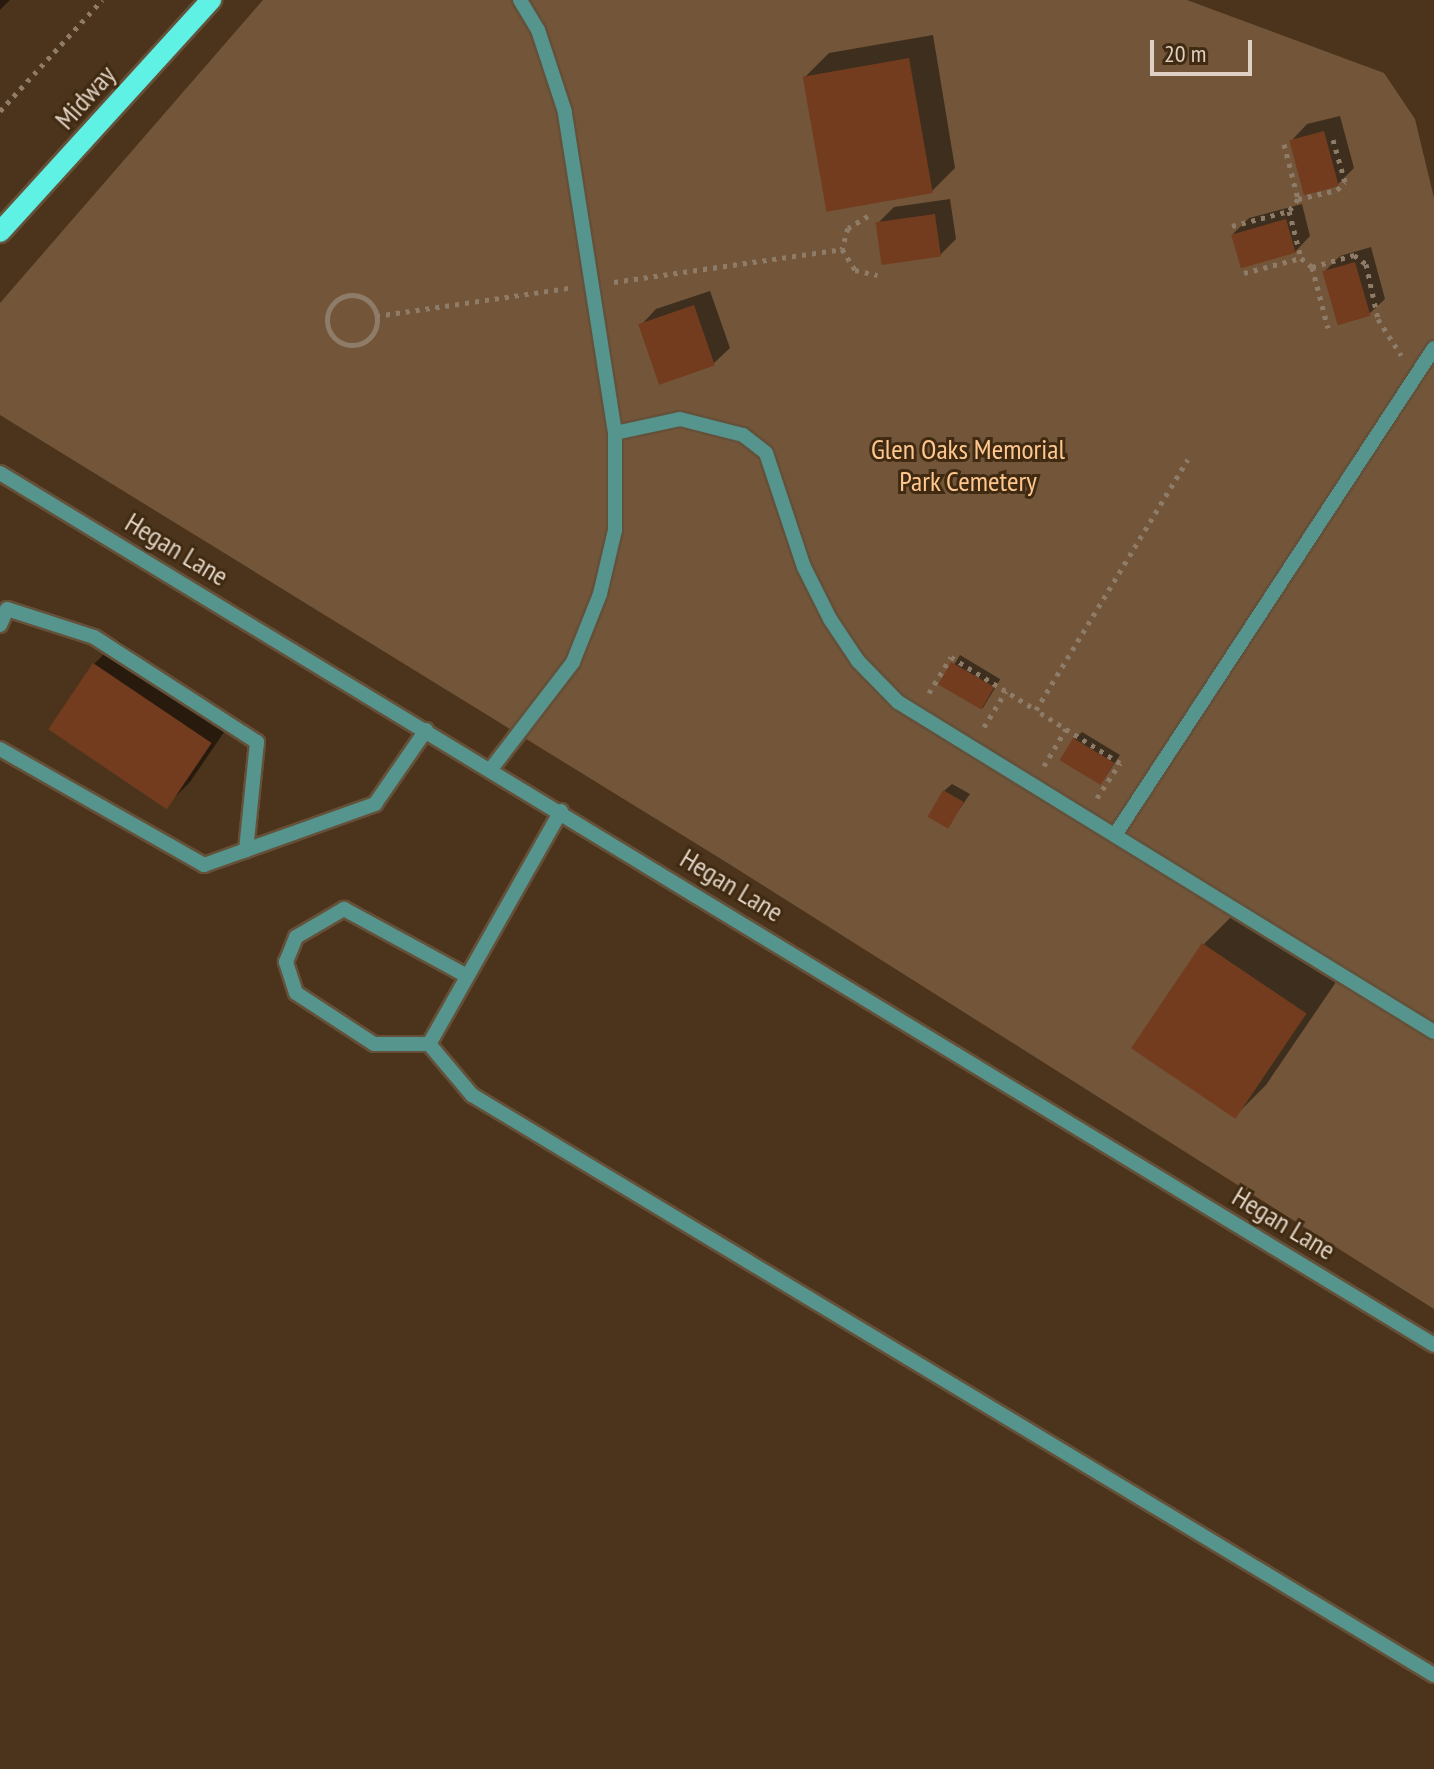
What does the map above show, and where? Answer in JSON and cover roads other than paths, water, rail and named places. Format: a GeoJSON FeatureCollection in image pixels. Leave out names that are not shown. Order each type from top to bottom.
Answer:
{"type":"FeatureCollection","features":[{"type":"Feature","properties":{"kind":"main road","name":"Midway"},"geometry":{"type":"LineString","coordinates":[[1,229],[211,0]]}},
{"type":"Feature","properties":{"kind":"street"},"geometry":{"type":"LineString","coordinates":[[491,769],[573,662],[600,594],[615,530],[615,433],[565,112],[538,30],[520,0]]}},
{"type":"Feature","properties":{"kind":"street"},"geometry":{"type":"LineString","coordinates":[[1115,835],[1434,348]]}},
{"type":"Feature","properties":{"kind":"street"},"geometry":{"type":"LineString","coordinates":[[615,433],[680,419],[743,435],[766,453],[804,567],[830,619],[876,682],[898,702],[1434,1032]]}},
{"type":"Feature","properties":{"kind":"street","name":"Hegan Lane"},"geometry":{"type":"LineString","coordinates":[[0,473],[561,811],[1434,1345]]}},
{"type":"Feature","properties":{"kind":"street"},"geometry":{"type":"LineString","coordinates":[[0,625],[7,609],[94,637],[257,742],[246,850]]}},
{"type":"Feature","properties":{"kind":"street"},"geometry":{"type":"LineString","coordinates":[[0,749],[204,865],[375,804],[426,730]]}},
{"type":"Feature","properties":{"kind":"street"},"geometry":{"type":"LineString","coordinates":[[429,1044],[561,811]]}},
{"type":"Feature","properties":{"kind":"street"},"geometry":{"type":"LineString","coordinates":[[467,976],[344,909],[296,937],[286,962],[296,993],[374,1044],[429,1044],[472,1095],[1434,1675]]}},
{"type":"Feature","properties":{"kind":"park label","name":"Glen Oaks Memorial Park Cemetery"},"geometry":{"type":"Point","coordinates":[968,465]}}]}
